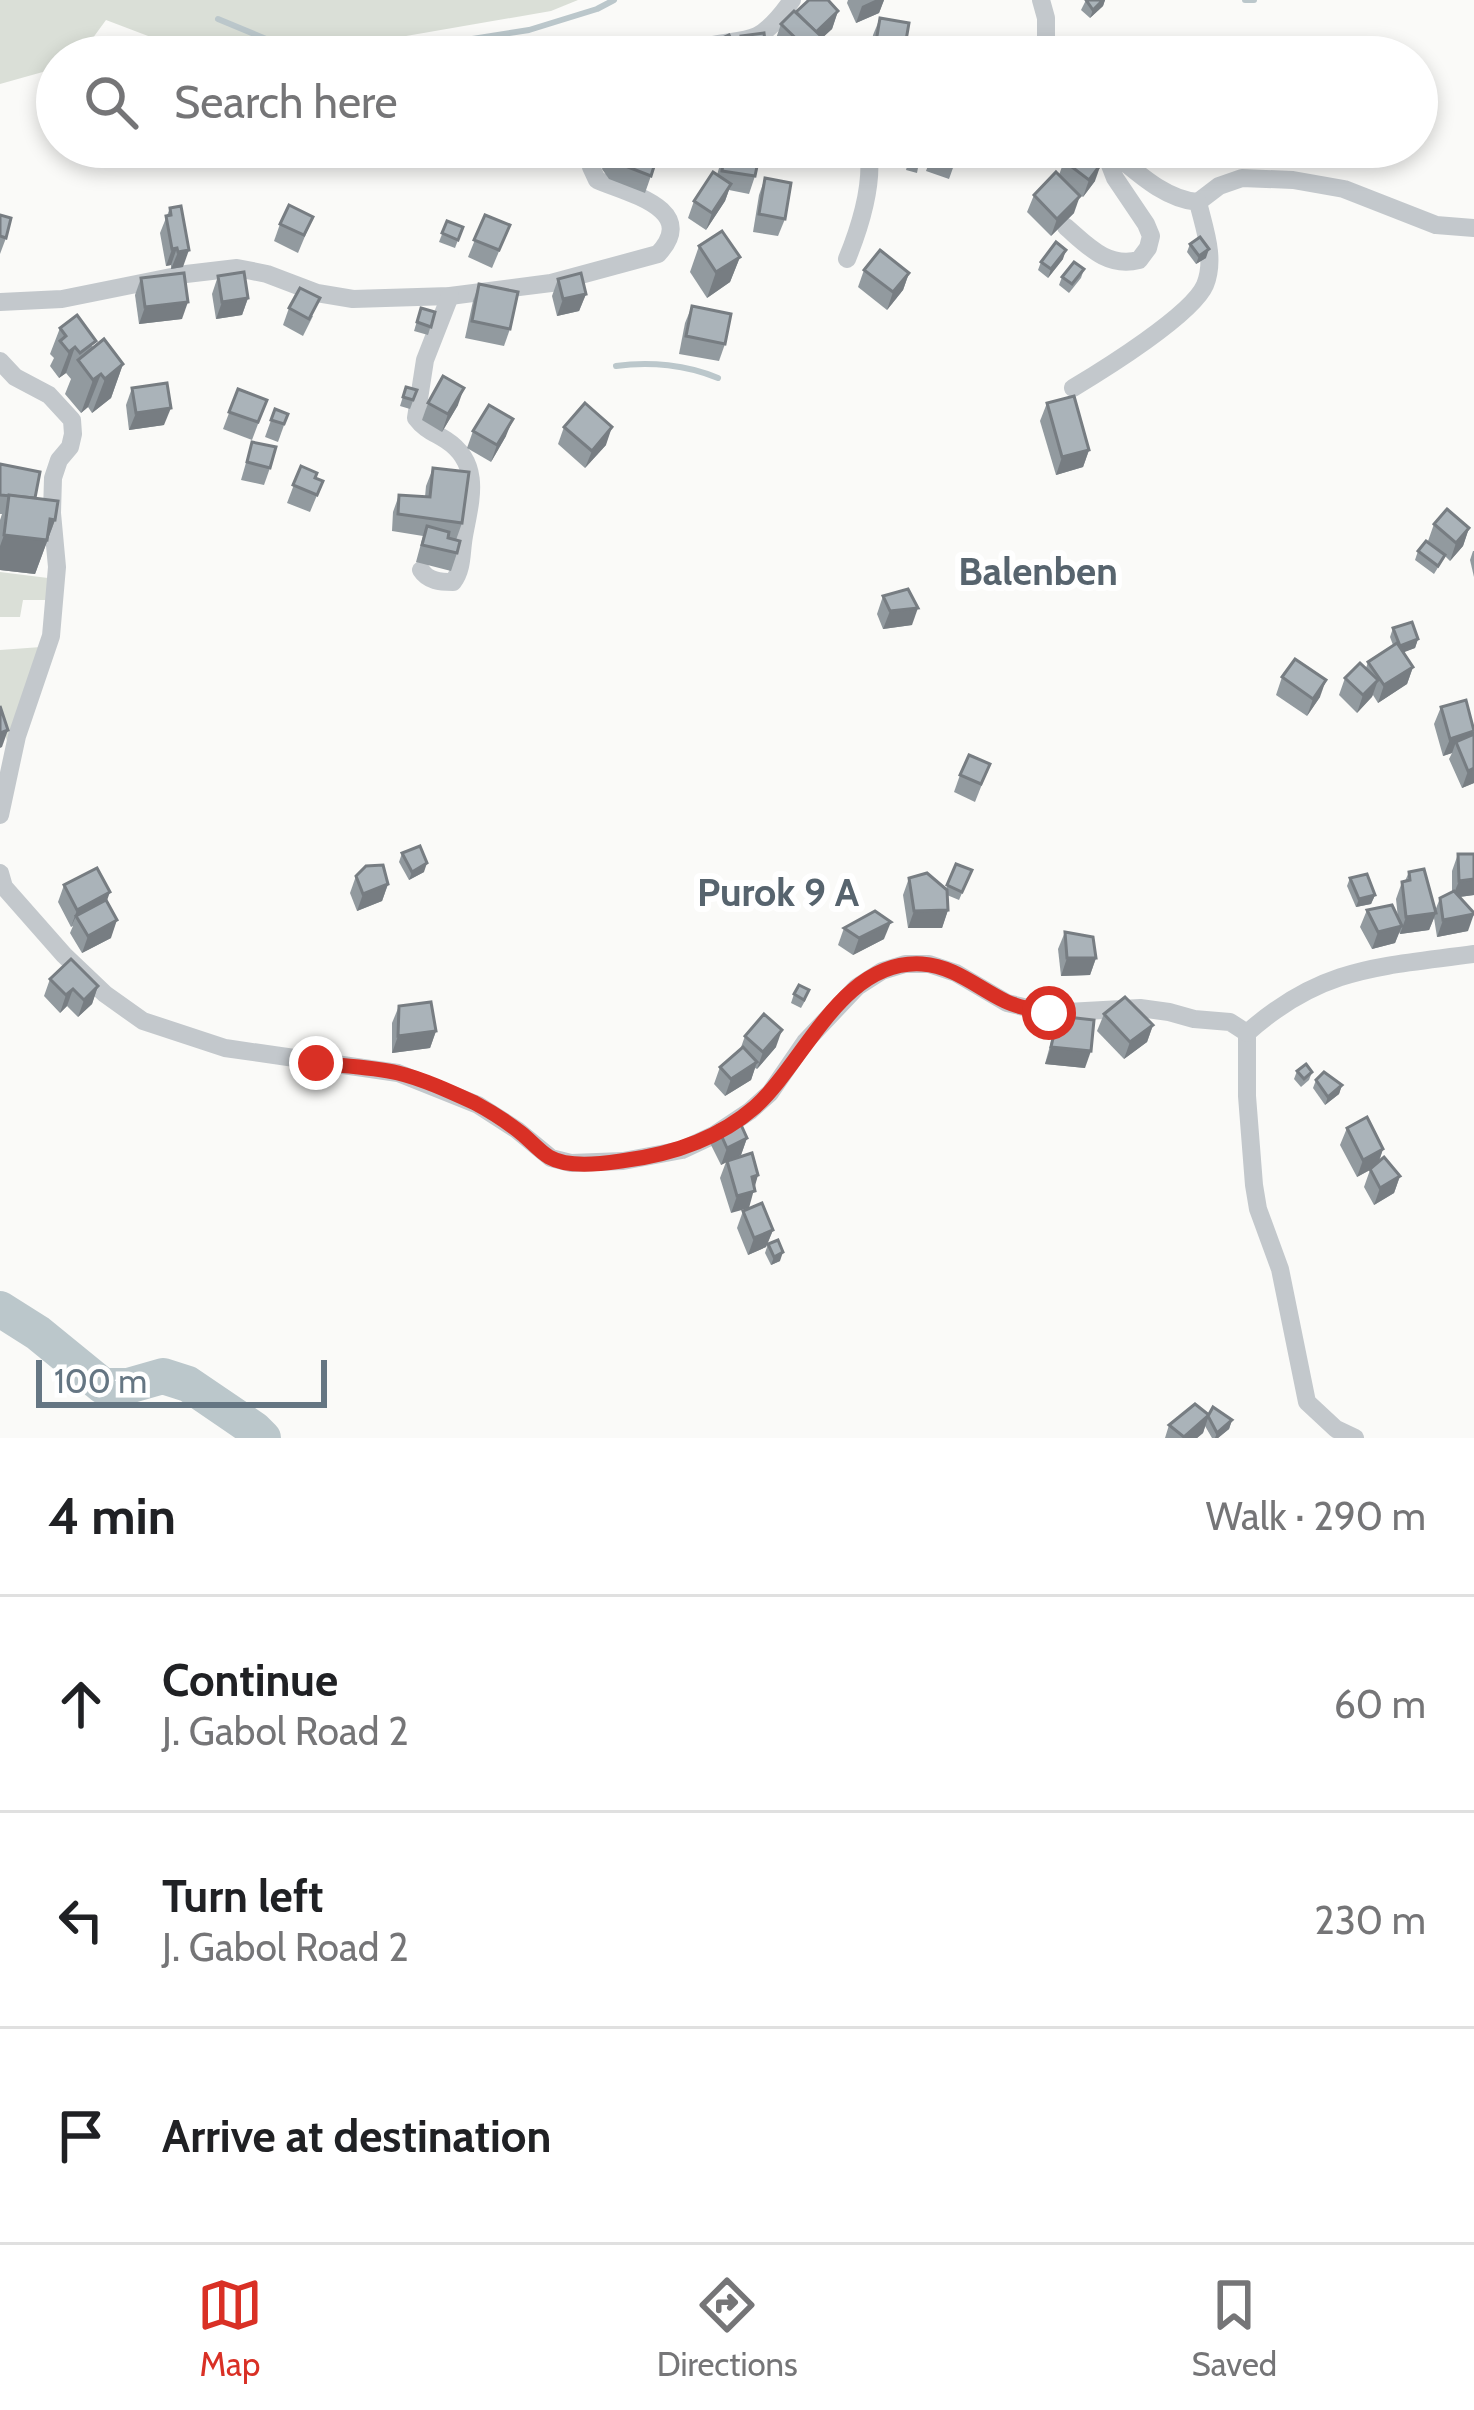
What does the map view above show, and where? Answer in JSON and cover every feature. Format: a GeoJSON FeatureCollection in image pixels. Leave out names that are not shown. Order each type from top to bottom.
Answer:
{"type":"FeatureCollection","features":[{"type":"Feature","properties":{"kind":"street"},"geometry":{"type":"LineString","coordinates":[[756,36],[777,20],[792,0]]}},
{"type":"Feature","properties":{"kind":"street"},"geometry":{"type":"LineString","coordinates":[[1040,0],[1046,36]]}},
{"type":"Feature","properties":{"kind":"street"},"geometry":{"type":"LineString","coordinates":[[0,302],[62,299],[237,268],[352,299],[450,296],[551,283],[658,254],[671,231],[669,218],[641,196],[597,180],[591,168]]}},
{"type":"Feature","properties":{"kind":"street"},"geometry":{"type":"LineString","coordinates":[[847,260],[866,194],[865,168]]}},
{"type":"Feature","properties":{"kind":"street"},"geometry":{"type":"LineString","coordinates":[[1066,227],[1100,256],[1119,262],[1139,260],[1151,236],[1111,168]]}},
{"type":"Feature","properties":{"kind":"street"},"geometry":{"type":"LineString","coordinates":[[1132,168],[1186,201],[1198,202],[1219,186],[1242,178],[1293,180],[1344,189],[1436,225],[1474,229]]}},
{"type":"Feature","properties":{"kind":"street"},"geometry":{"type":"LineString","coordinates":[[1073,388],[1166,325],[1204,288],[1210,252],[1198,202]]}},
{"type":"Feature","properties":{"kind":"street"},"geometry":{"type":"LineString","coordinates":[[421,570],[440,582],[453,582],[459,574],[471,509],[472,482],[466,465],[451,442],[416,418],[424,360],[450,296]]}},
{"type":"Feature","properties":{"kind":"street"},"geometry":{"type":"LineString","coordinates":[[0,361],[7,378],[49,395],[72,420],[73,434],[53,478],[57,567],[51,636],[16,736],[0,815]]}},
{"type":"Feature","properties":{"kind":"street"},"geometry":{"type":"LineString","coordinates":[[0,873],[4,886],[64,955],[105,994],[143,1021],[224,1048],[398,1073],[478,1105],[551,1159],[571,1163],[664,1154],[714,1135],[770,1093],[806,1042],[857,987],[882,971],[905,964],[929,964],[956,973],[1007,1003],[1049,1013],[1140,1008],[1230,1022],[1247,1033]]}},
{"type":"Feature","properties":{"kind":"street"},"geometry":{"type":"LineString","coordinates":[[1247,1033],[1298,994],[1337,976],[1474,954]]}},
{"type":"Feature","properties":{"kind":"street"},"geometry":{"type":"LineString","coordinates":[[1247,1033],[1254,1185],[1280,1269],[1307,1402],[1336,1430],[1355,1438]]}},
{"type":"Feature","properties":{"kind":"shaded area"},"geometry":{"type":"Polygon","coordinates":[[[0,0],[578,0],[551,11],[406,36],[148,36],[106,20],[94,36],[36,36],[36,74],[0,84],[0,0]]]}},
{"type":"Feature","properties":{"kind":"shaded area"},"geometry":{"type":"Polygon","coordinates":[[[0,572],[48,578],[48,600],[23,600],[20,617],[0,617],[0,572]]]}},
{"type":"Feature","properties":{"kind":"shaded area"},"geometry":{"type":"Polygon","coordinates":[[[41,647],[8,744],[0,719],[0,650],[41,647]]]}},
{"type":"Feature","properties":{"kind":"building"},"geometry":{"type":"Polygon","coordinates":[[[809,0],[828,0],[838,11],[816,32],[796,12],[809,0]]]}},
{"type":"Feature","properties":{"kind":"building"},"geometry":{"type":"Polygon","coordinates":[[[794,11],[821,36],[793,36],[781,24],[794,11]]]}},
{"type":"Feature","properties":{"kind":"building"},"geometry":{"type":"Polygon","coordinates":[[[880,18],[909,23],[907,36],[877,36],[880,18]]]}},
{"type":"Feature","properties":{"kind":"building"},"geometry":{"type":"Polygon","coordinates":[[[630,168],[654,168],[651,176],[630,168]]]}},
{"type":"Feature","properties":{"kind":"building"},"geometry":{"type":"Polygon","coordinates":[[[722,168],[757,168],[755,176],[722,168]]]}},
{"type":"Feature","properties":{"kind":"building"},"geometry":{"type":"Polygon","coordinates":[[[1073,168],[1098,168],[1089,180],[1073,168]]]}},
{"type":"Feature","properties":{"kind":"building"},"geometry":{"type":"Polygon","coordinates":[[[713,172],[731,184],[712,213],[694,201],[713,172]]]}},
{"type":"Feature","properties":{"kind":"building"},"geometry":{"type":"Polygon","coordinates":[[[1056,172],[1080,196],[1057,219],[1034,195],[1056,172]]]}},
{"type":"Feature","properties":{"kind":"building"},"geometry":{"type":"Polygon","coordinates":[[[765,178],[791,183],[785,219],[759,214],[765,178]]]}},
{"type":"Feature","properties":{"kind":"building"},"geometry":{"type":"Polygon","coordinates":[[[289,205],[313,217],[304,235],[280,224],[289,205]]]}},
{"type":"Feature","properties":{"kind":"building"},"geometry":{"type":"Polygon","coordinates":[[[181,206],[189,250],[178,252],[172,249],[166,216],[171,215],[170,208],[181,206]]]}},
{"type":"Feature","properties":{"kind":"building"},"geometry":{"type":"Polygon","coordinates":[[[0,215],[11,218],[6,238],[0,236],[0,215]]]}},
{"type":"Feature","properties":{"kind":"building"},"geometry":{"type":"Polygon","coordinates":[[[485,215],[510,225],[499,250],[474,240],[485,215]]]}},
{"type":"Feature","properties":{"kind":"building"},"geometry":{"type":"Polygon","coordinates":[[[447,221],[463,227],[458,240],[442,233],[447,221]]]}},
{"type":"Feature","properties":{"kind":"building"},"geometry":{"type":"Polygon","coordinates":[[[722,231],[740,257],[716,272],[699,246],[722,231]]]}},
{"type":"Feature","properties":{"kind":"building"},"geometry":{"type":"Polygon","coordinates":[[[1200,237],[1209,249],[1199,256],[1190,244],[1200,237]]]}},
{"type":"Feature","properties":{"kind":"building"},"geometry":{"type":"Polygon","coordinates":[[[1056,242],[1066,250],[1051,269],[1041,262],[1056,242]]]}},
{"type":"Feature","properties":{"kind":"building"},"geometry":{"type":"Polygon","coordinates":[[[880,250],[909,273],[893,292],[864,270],[880,250]]]}},
{"type":"Feature","properties":{"kind":"building"},"geometry":{"type":"Polygon","coordinates":[[[1074,262],[1084,269],[1072,284],[1062,277],[1074,262]]]}},
{"type":"Feature","properties":{"kind":"building"},"geometry":{"type":"Polygon","coordinates":[[[244,272],[248,298],[222,302],[218,276],[244,272]]]}},
{"type":"Feature","properties":{"kind":"building"},"geometry":{"type":"Polygon","coordinates":[[[184,273],[188,302],[145,307],[141,278],[184,273]]]}},
{"type":"Feature","properties":{"kind":"building"},"geometry":{"type":"Polygon","coordinates":[[[581,273],[586,294],[563,299],[558,279],[581,273]]]}},
{"type":"Feature","properties":{"kind":"building"},"geometry":{"type":"Polygon","coordinates":[[[479,284],[518,292],[510,329],[472,321],[479,284]]]}},
{"type":"Feature","properties":{"kind":"building"},"geometry":{"type":"Polygon","coordinates":[[[300,288],[320,298],[309,319],[289,308],[300,288]]]}},
{"type":"Feature","properties":{"kind":"building"},"geometry":{"type":"Polygon","coordinates":[[[692,306],[731,314],[725,344],[686,336],[692,306]]]}},
{"type":"Feature","properties":{"kind":"building"},"geometry":{"type":"Polygon","coordinates":[[[421,308],[435,312],[431,327],[417,322],[421,308]]]}},
{"type":"Feature","properties":{"kind":"building"},"geometry":{"type":"Polygon","coordinates":[[[77,315],[96,341],[80,353],[75,347],[69,352],[60,341],[66,336],[60,328],[77,315]]]}},
{"type":"Feature","properties":{"kind":"building"},"geometry":{"type":"Polygon","coordinates":[[[104,339],[123,364],[105,379],[101,374],[93,380],[78,360],[104,339]]]}},
{"type":"Feature","properties":{"kind":"building"},"geometry":{"type":"Polygon","coordinates":[[[443,376],[464,388],[448,414],[428,403],[443,376]]]}},
{"type":"Feature","properties":{"kind":"building"},"geometry":{"type":"Polygon","coordinates":[[[167,383],[171,408],[136,413],[132,388],[167,383]]]}},
{"type":"Feature","properties":{"kind":"building"},"geometry":{"type":"Polygon","coordinates":[[[406,387],[417,390],[413,400],[403,397],[406,387]]]}},
{"type":"Feature","properties":{"kind":"building"},"geometry":{"type":"Polygon","coordinates":[[[238,389],[267,400],[258,422],[229,412],[238,389]]]}},
{"type":"Feature","properties":{"kind":"building"},"geometry":{"type":"Polygon","coordinates":[[[1074,396],[1089,450],[1062,457],[1047,403],[1074,396]]]}},
{"type":"Feature","properties":{"kind":"building"},"geometry":{"type":"Polygon","coordinates":[[[585,403],[612,427],[592,451],[564,427],[585,403]]]}},
{"type":"Feature","properties":{"kind":"building"},"geometry":{"type":"Polygon","coordinates":[[[489,405],[513,419],[497,445],[473,431],[489,405]]]}},
{"type":"Feature","properties":{"kind":"building"},"geometry":{"type":"Polygon","coordinates":[[[275,409],[288,414],[284,424],[271,420],[275,409]]]}},
{"type":"Feature","properties":{"kind":"building"},"geometry":{"type":"Polygon","coordinates":[[[252,442],[276,447],[270,468],[247,462],[252,442]]]}},
{"type":"Feature","properties":{"kind":"building"},"geometry":{"type":"Polygon","coordinates":[[[0,464],[40,472],[35,498],[0,495],[0,464]]]}},
{"type":"Feature","properties":{"kind":"building"},"geometry":{"type":"Polygon","coordinates":[[[301,466],[323,481],[317,495],[293,485],[301,466]]]}},
{"type":"Feature","properties":{"kind":"building"},"geometry":{"type":"Polygon","coordinates":[[[433,468],[469,472],[462,523],[398,514],[399,495],[430,497],[433,468]]]}},
{"type":"Feature","properties":{"kind":"building"},"geometry":{"type":"Polygon","coordinates":[[[9,495],[58,501],[47,540],[4,535],[9,495]]]}},
{"type":"Feature","properties":{"kind":"building"},"geometry":{"type":"Polygon","coordinates":[[[1447,509],[1469,528],[1456,543],[1434,524],[1447,509]]]}},
{"type":"Feature","properties":{"kind":"building"},"geometry":{"type":"Polygon","coordinates":[[[427,526],[449,532],[448,538],[460,541],[457,553],[422,545],[427,526]]]}},
{"type":"Feature","properties":{"kind":"building"},"geometry":{"type":"Polygon","coordinates":[[[1426,541],[1445,555],[1438,566],[1418,551],[1426,541]]]}},
{"type":"Feature","properties":{"kind":"building"},"geometry":{"type":"Polygon","coordinates":[[[908,589],[918,608],[890,611],[883,596],[908,589]]]}},
{"type":"Feature","properties":{"kind":"building"},"geometry":{"type":"Polygon","coordinates":[[[1412,622],[1418,639],[1400,646],[1393,628],[1412,622]]]}},
{"type":"Feature","properties":{"kind":"building"},"geometry":{"type":"Polygon","coordinates":[[[1397,643],[1413,667],[1384,685],[1368,662],[1397,643]]]}},
{"type":"Feature","properties":{"kind":"building"},"geometry":{"type":"Polygon","coordinates":[[[1295,659],[1326,680],[1313,699],[1282,677],[1295,659]]]}},
{"type":"Feature","properties":{"kind":"building"},"geometry":{"type":"Polygon","coordinates":[[[1360,663],[1378,680],[1363,695],[1345,678],[1360,663]]]}},
{"type":"Feature","properties":{"kind":"building"},"geometry":{"type":"Polygon","coordinates":[[[1466,700],[1474,731],[1450,739],[1441,707],[1466,700]]]}},
{"type":"Feature","properties":{"kind":"building"},"geometry":{"type":"Polygon","coordinates":[[[0,706],[8,730],[0,733],[0,706]]]}},
{"type":"Feature","properties":{"kind":"building"},"geometry":{"type":"Polygon","coordinates":[[[1474,734],[1474,768],[1468,771],[1456,742],[1474,734]]]}},
{"type":"Feature","properties":{"kind":"building"},"geometry":{"type":"Polygon","coordinates":[[[969,755],[990,764],[981,784],[960,775],[969,755]]]}},
{"type":"Feature","properties":{"kind":"building"},"geometry":{"type":"Polygon","coordinates":[[[420,846],[427,863],[412,872],[402,853],[420,846]]]}},
{"type":"Feature","properties":{"kind":"building"},"geometry":{"type":"Polygon","coordinates":[[[1458,854],[1474,854],[1474,879],[1459,881],[1458,854]]]}},
{"type":"Feature","properties":{"kind":"building"},"geometry":{"type":"Polygon","coordinates":[[[956,864],[972,870],[962,892],[947,885],[956,864]]]}},
{"type":"Feature","properties":{"kind":"building"},"geometry":{"type":"Polygon","coordinates":[[[383,865],[388,884],[363,894],[356,876],[366,866],[383,865]]]}},
{"type":"Feature","properties":{"kind":"building"},"geometry":{"type":"Polygon","coordinates":[[[97,868],[110,892],[77,910],[64,885],[97,868]]]}},
{"type":"Feature","properties":{"kind":"building"},"geometry":{"type":"Polygon","coordinates":[[[1424,869],[1436,913],[1406,917],[1402,882],[1410,880],[1409,872],[1424,869]]]}},
{"type":"Feature","properties":{"kind":"building"},"geometry":{"type":"Polygon","coordinates":[[[927,873],[947,890],[948,910],[914,911],[909,878],[927,873]]]}},
{"type":"Feature","properties":{"kind":"building"},"geometry":{"type":"Polygon","coordinates":[[[1367,874],[1375,895],[1359,899],[1350,878],[1367,874]]]}},
{"type":"Feature","properties":{"kind":"building"},"geometry":{"type":"Polygon","coordinates":[[[1454,891],[1474,914],[1443,920],[1440,898],[1454,891]]]}},
{"type":"Feature","properties":{"kind":"building"},"geometry":{"type":"Polygon","coordinates":[[[106,900],[117,920],[88,936],[76,916],[106,900]]]}},
{"type":"Feature","properties":{"kind":"building"},"geometry":{"type":"Polygon","coordinates":[[[1392,905],[1402,926],[1378,932],[1367,910],[1392,905]]]}},
{"type":"Feature","properties":{"kind":"building"},"geometry":{"type":"Polygon","coordinates":[[[875,911],[891,922],[859,938],[844,928],[875,911]]]}},
{"type":"Feature","properties":{"kind":"building"},"geometry":{"type":"Polygon","coordinates":[[[1065,932],[1093,937],[1096,958],[1067,958],[1065,932]]]}},
{"type":"Feature","properties":{"kind":"building"},"geometry":{"type":"Polygon","coordinates":[[[71,959],[98,986],[84,1000],[73,989],[66,995],[50,979],[71,959]]]}},
{"type":"Feature","properties":{"kind":"building"},"geometry":{"type":"Polygon","coordinates":[[[799,985],[809,990],[804,1000],[794,994],[799,985]]]}},
{"type":"Feature","properties":{"kind":"building"},"geometry":{"type":"Polygon","coordinates":[[[1125,997],[1153,1025],[1130,1042],[1104,1014],[1125,997]]]}},
{"type":"Feature","properties":{"kind":"building"},"geometry":{"type":"Polygon","coordinates":[[[431,1002],[436,1031],[398,1036],[399,1006],[431,1002]]]}},
{"type":"Feature","properties":{"kind":"building"},"geometry":{"type":"Polygon","coordinates":[[[764,1014],[782,1030],[763,1052],[745,1036],[764,1014]]]}},
{"type":"Feature","properties":{"kind":"building"},"geometry":{"type":"Polygon","coordinates":[[[1058,1016],[1094,1020],[1091,1051],[1051,1047],[1058,1016]]]}},
{"type":"Feature","properties":{"kind":"building"},"geometry":{"type":"Polygon","coordinates":[[[743,1047],[757,1062],[731,1079],[720,1067],[743,1047]]]}},
{"type":"Feature","properties":{"kind":"building"},"geometry":{"type":"Polygon","coordinates":[[[1306,1064],[1312,1072],[1304,1079],[1297,1071],[1306,1064]]]}},
{"type":"Feature","properties":{"kind":"building"},"geometry":{"type":"Polygon","coordinates":[[[1324,1072],[1342,1085],[1328,1097],[1316,1080],[1324,1072]]]}},
{"type":"Feature","properties":{"kind":"building"},"geometry":{"type":"Polygon","coordinates":[[[737,1116],[747,1138],[727,1148],[717,1126],[737,1116]]]}},
{"type":"Feature","properties":{"kind":"building"},"geometry":{"type":"Polygon","coordinates":[[[1367,1117],[1383,1149],[1363,1160],[1347,1128],[1367,1117]]]}},
{"type":"Feature","properties":{"kind":"building"},"geometry":{"type":"Polygon","coordinates":[[[752,1153],[758,1175],[752,1177],[755,1191],[737,1196],[727,1161],[752,1153]]]}},
{"type":"Feature","properties":{"kind":"building"},"geometry":{"type":"Polygon","coordinates":[[[1384,1157],[1400,1176],[1380,1188],[1370,1169],[1384,1157]]]}},
{"type":"Feature","properties":{"kind":"building"},"geometry":{"type":"Polygon","coordinates":[[[762,1203],[773,1230],[754,1238],[743,1211],[762,1203]]]}},
{"type":"Feature","properties":{"kind":"building"},"geometry":{"type":"Polygon","coordinates":[[[778,1240],[783,1252],[774,1257],[768,1244],[778,1240]]]}},
{"type":"Feature","properties":{"kind":"building"},"geometry":{"type":"Polygon","coordinates":[[[1195,1404],[1209,1415],[1184,1437],[1169,1425],[1195,1404]]]}},
{"type":"Feature","properties":{"kind":"building"},"geometry":{"type":"Polygon","coordinates":[[[1213,1407],[1232,1420],[1217,1433],[1208,1416],[1213,1407]]]}},
{"type":"Feature","properties":{"kind":"waterway"},"geometry":{"type":"LineString","coordinates":[[491,36],[529,30],[614,0]]}},
{"type":"Feature","properties":{"kind":"waterway"},"geometry":{"type":"LineString","coordinates":[[1245,0],[1254,0]]}},
{"type":"Feature","properties":{"kind":"waterway"},"geometry":{"type":"LineString","coordinates":[[218,19],[259,36]]}},
{"type":"Feature","properties":{"kind":"waterway"},"geometry":{"type":"LineString","coordinates":[[616,366],[668,365],[718,378]]}},
{"type":"Feature","properties":{"kind":"waterway"},"geometry":{"type":"LineString","coordinates":[[0,1309],[103,1386],[128,1386],[163,1376],[188,1384],[263,1438]]}},
{"type":"Feature","properties":{"kind":"district","name":"Balenben"},"geometry":{"type":"Point","coordinates":[1038,571]}},
{"type":"Feature","properties":{"kind":"district","name":"Purok 9 A"},"geometry":{"type":"Point","coordinates":[778,892]}},
{"type":"Feature","properties":{"kind":"route"},"geometry":{"type":"LineString","coordinates":[[316,1063],[398,1073],[478,1105],[551,1159],[599,1163],[682,1150],[750,1111],[770,1093],[832,1011],[882,971],[929,964],[956,973],[1007,1003],[1049,1013]]}}]}
